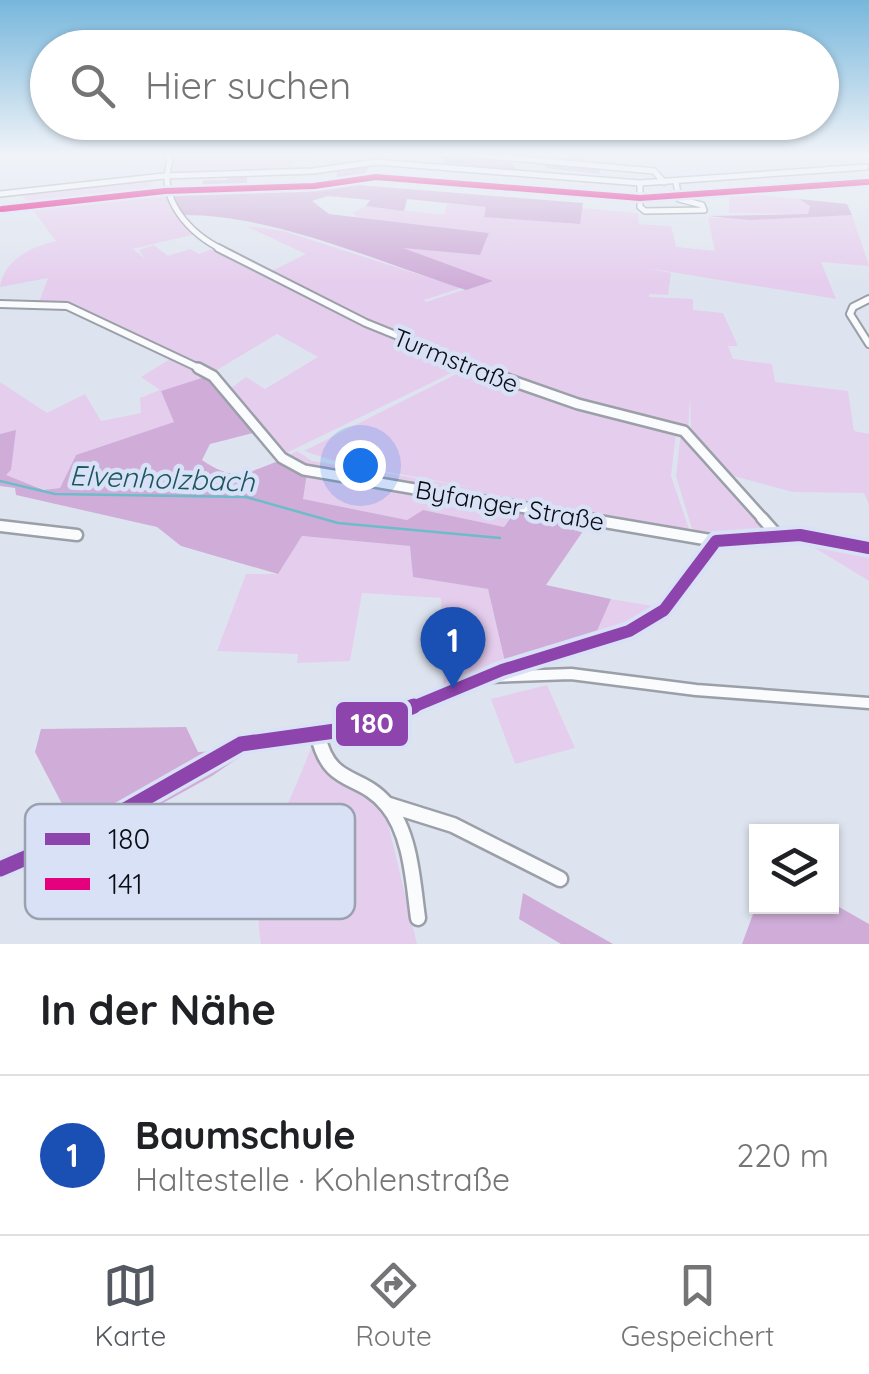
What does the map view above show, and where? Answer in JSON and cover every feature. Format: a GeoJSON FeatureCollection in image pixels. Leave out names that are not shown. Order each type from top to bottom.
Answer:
{"type":"FeatureCollection","features":[{"type":"Feature","properties":{"kind":"street","name":"Turmstraße"},"geometry":{"type":"LineString","coordinates":[[170,198],[174,210],[208,242],[366,324],[528,389],[688,433],[778,536]]}},
{"type":"Feature","properties":{"kind":"street"},"geometry":{"type":"LineString","coordinates":[[640,198],[644,211],[704,210],[678,198]]}},
{"type":"Feature","properties":{"kind":"street"},"geometry":{"type":"LineString","coordinates":[[869,300],[853,307],[850,314],[869,344]]}},
{"type":"Feature","properties":{"kind":"street","name":"Byfanger Straße"},"geometry":{"type":"LineString","coordinates":[[0,304],[67,306],[174,353],[214,376],[282,458],[304,470],[716,541],[808,536],[869,548]]}},
{"type":"Feature","properties":{"kind":"street"},"geometry":{"type":"LineString","coordinates":[[0,526],[77,535]]}},
{"type":"Feature","properties":{"kind":"street"},"geometry":{"type":"LineString","coordinates":[[135,804],[241,744],[318,736],[395,718],[486,677],[616,637],[658,615],[716,541]]}},
{"type":"Feature","properties":{"kind":"street"},"geometry":{"type":"LineString","coordinates":[[486,677],[571,674],[869,703]]}},
{"type":"Feature","properties":{"kind":"street"},"geometry":{"type":"LineString","coordinates":[[318,736],[331,770],[386,804],[452,825],[560,879]]}},
{"type":"Feature","properties":{"kind":"street"},"geometry":{"type":"LineString","coordinates":[[386,804],[411,868],[418,918]]}},
{"type":"Feature","properties":{"kind":"street"},"geometry":{"type":"LineString","coordinates":[[0,869],[25,858]]}},
{"type":"Feature","properties":{"kind":"shaded area"},"geometry":{"type":"Polygon","coordinates":[[[24,198],[168,198],[176,216],[195,234],[133,249],[145,259],[139,250],[154,245],[168,256],[190,249],[199,254],[215,248],[360,322],[466,366],[282,455],[231,388],[246,377],[265,389],[318,357],[277,334],[212,373],[67,303],[39,302],[48,278],[0,287],[13,262],[56,241],[24,198]]]}},
{"type":"Feature","properties":{"kind":"shaded area"},"geometry":{"type":"Polygon","coordinates":[[[171,198],[321,198],[312,201],[329,214],[489,233],[480,255],[403,248],[493,281],[466,290],[287,230],[215,216],[180,215],[171,198]]]}},
{"type":"Feature","properties":{"kind":"shaded area"},"geometry":{"type":"Polygon","coordinates":[[[350,198],[521,198],[583,203],[580,224],[484,217],[486,207],[407,199],[404,211],[366,206],[370,200],[350,198]]]}},
{"type":"Feature","properties":{"kind":"shaded area"},"geometry":{"type":"Polygon","coordinates":[[[729,198],[790,198],[810,206],[808,214],[729,213],[729,198]]]}},
{"type":"Feature","properties":{"kind":"shaded area"},"geometry":{"type":"Polygon","coordinates":[[[799,199],[847,204],[852,215],[750,220],[708,216],[808,214],[810,206],[799,199]]]}},
{"type":"Feature","properties":{"kind":"shaded area"},"geometry":{"type":"Polygon","coordinates":[[[447,204],[487,207],[484,216],[579,224],[582,208],[638,213],[639,224],[671,226],[676,247],[715,251],[708,218],[852,215],[869,266],[821,262],[836,299],[647,268],[671,273],[668,295],[649,297],[693,299],[693,310],[723,313],[738,346],[728,346],[733,359],[772,364],[775,382],[848,391],[854,431],[869,434],[869,505],[864,493],[793,492],[726,474],[691,433],[690,398],[688,431],[530,388],[352,315],[272,271],[306,254],[246,226],[283,231],[461,288],[426,302],[491,281],[398,247],[480,255],[489,233],[358,217],[352,213],[366,206],[444,215],[447,204]]]}},
{"type":"Feature","properties":{"kind":"shaded area"},"geometry":{"type":"Polygon","coordinates":[[[175,356],[209,376],[161,391],[175,422],[76,455],[60,488],[46,490],[5,475],[15,431],[0,434],[0,382],[47,413],[85,394],[101,421],[141,413],[140,398],[160,390],[141,377],[175,356]]]}},
{"type":"Feature","properties":{"kind":"shaded area"},"geometry":{"type":"Polygon","coordinates":[[[470,367],[546,398],[676,433],[671,476],[690,532],[304,467],[285,457],[297,451],[312,461],[488,490],[344,464],[304,451],[470,367]]]}},
{"type":"Feature","properties":{"kind":"shaded area"},"geometry":{"type":"Polygon","coordinates":[[[208,376],[257,432],[210,444],[202,460],[223,472],[241,473],[281,460],[307,473],[303,499],[407,520],[423,510],[504,527],[518,508],[590,521],[546,585],[611,599],[593,640],[505,662],[488,589],[413,577],[410,546],[302,536],[278,574],[181,546],[157,527],[16,495],[15,488],[0,486],[0,434],[16,430],[11,470],[6,475],[44,490],[60,488],[76,455],[174,422],[161,391],[208,376]]]}},
{"type":"Feature","properties":{"kind":"shaded area"},"geometry":{"type":"Polygon","coordinates":[[[681,431],[769,530],[693,532],[676,476],[681,431]]]}},
{"type":"Feature","properties":{"kind":"shaded area"},"geometry":{"type":"Polygon","coordinates":[[[307,473],[518,508],[504,527],[423,510],[407,520],[302,499],[307,473]]]}},
{"type":"Feature","properties":{"kind":"shaded area"},"geometry":{"type":"Polygon","coordinates":[[[302,536],[411,546],[413,577],[488,589],[505,662],[444,687],[441,598],[362,593],[350,661],[297,663],[298,654],[217,651],[246,574],[278,574],[302,536]]]}},
{"type":"Feature","properties":{"kind":"shaded area"},"geometry":{"type":"Polygon","coordinates":[[[800,539],[869,552],[869,581],[807,543],[800,539]]]}},
{"type":"Feature","properties":{"kind":"shaded area"},"geometry":{"type":"Polygon","coordinates":[[[611,599],[658,607],[593,640],[611,599]]]}},
{"type":"Feature","properties":{"kind":"shaded area"},"geometry":{"type":"Polygon","coordinates":[[[547,685],[575,748],[515,764],[491,699],[547,685]]]}},
{"type":"Feature","properties":{"kind":"shaded area"},"geometry":{"type":"Polygon","coordinates":[[[186,727],[198,752],[251,749],[161,804],[62,804],[35,752],[41,729],[186,727]]]}},
{"type":"Feature","properties":{"kind":"shaded area"},"geometry":{"type":"Polygon","coordinates":[[[312,745],[325,773],[384,807],[417,944],[261,944],[259,919],[355,919],[355,804],[287,804],[312,745]]]}},
{"type":"Feature","properties":{"kind":"shaded area"},"geometry":{"type":"Polygon","coordinates":[[[523,893],[613,944],[561,944],[519,919],[523,893]]]}},
{"type":"Feature","properties":{"kind":"shaded area"},"geometry":{"type":"Polygon","coordinates":[[[839,907],[869,924],[869,944],[742,944],[753,914],[839,914],[839,907]]]}},
{"type":"Feature","properties":{"kind":"waterway","name":"Elvenholzbach"},"geometry":{"type":"LineString","coordinates":[[0,481],[55,494],[246,497],[338,523],[500,538]]}},
{"type":"Feature","properties":{"kind":"transit line","name":"141"},"geometry":{"type":"LineString","coordinates":[[2,209],[101,198]]}},
{"type":"Feature","properties":{"kind":"transit line","name":"180"},"geometry":{"type":"LineString","coordinates":[[135,804],[241,744],[364,727],[502,670],[629,631],[664,610],[716,541],[800,535],[869,548]]}},
{"type":"Feature","properties":{"kind":"transit line","name":"180"},"geometry":{"type":"LineString","coordinates":[[0,869],[25,858]]}},
{"type":"Feature","properties":{"kind":"place","name":"Baumschule"},"geometry":{"type":"Point","coordinates":[453,689]}}]}
